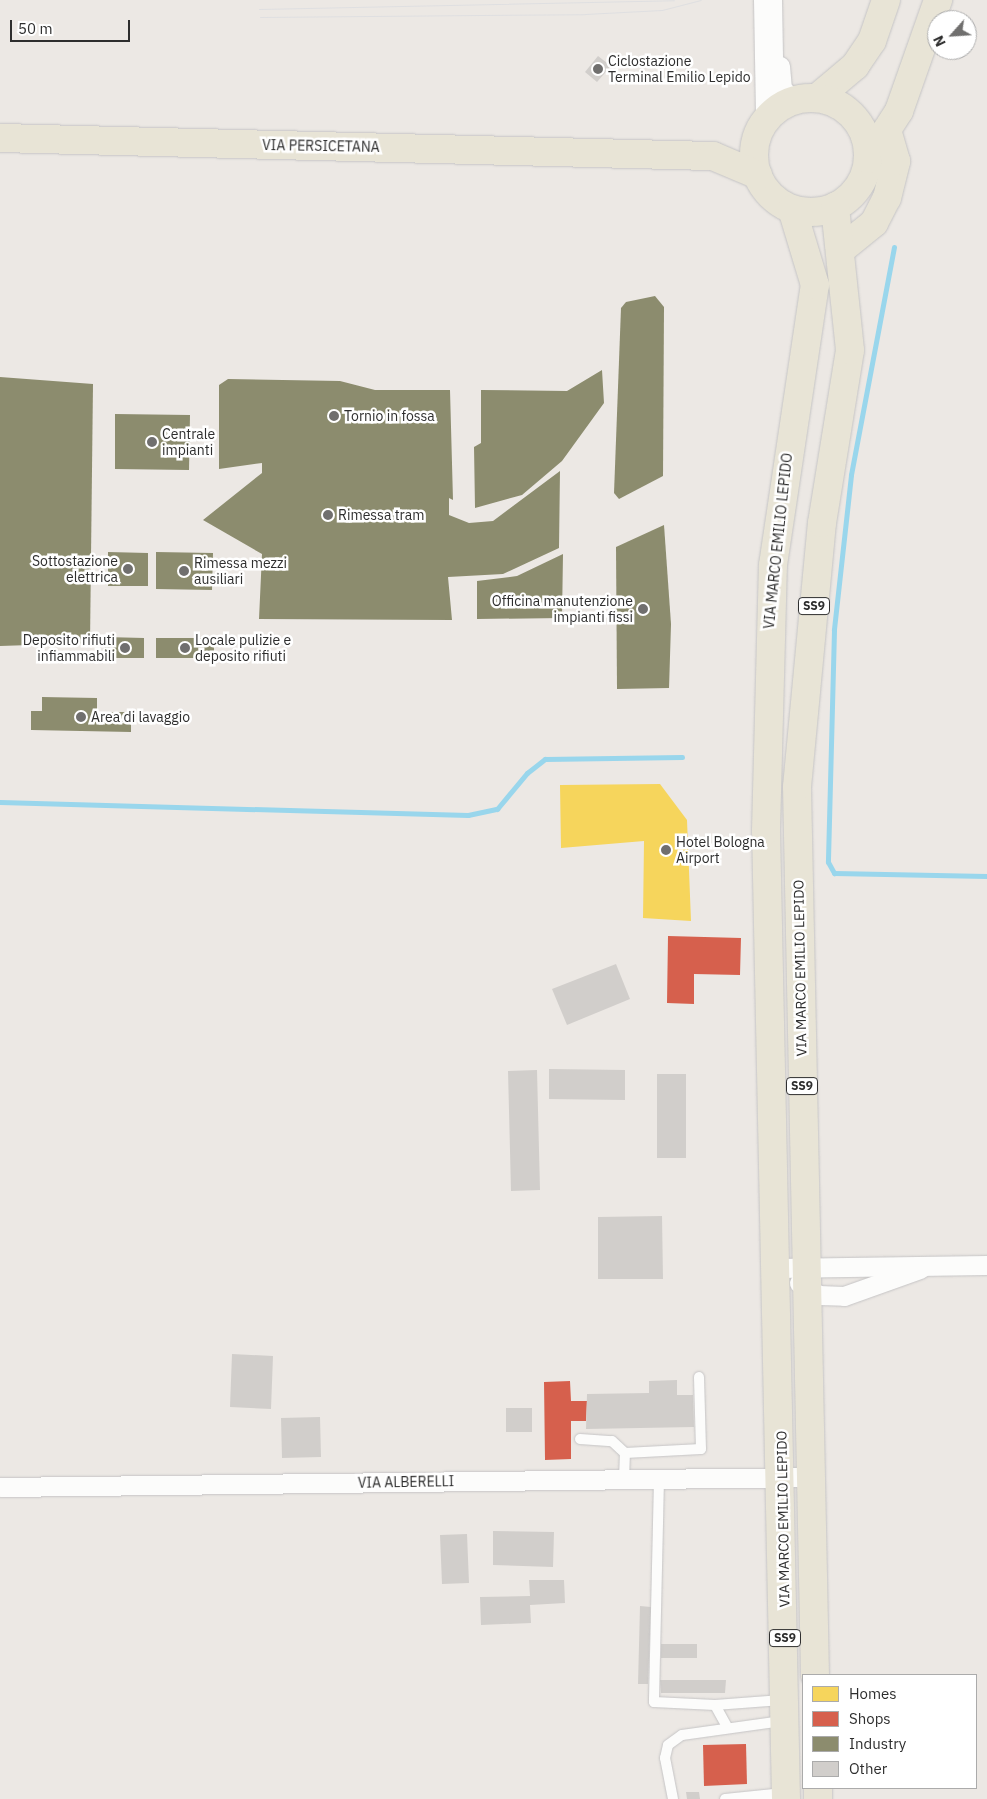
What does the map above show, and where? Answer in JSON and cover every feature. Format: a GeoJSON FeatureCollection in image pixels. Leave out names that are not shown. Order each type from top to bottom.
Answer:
{"type":"FeatureCollection","features":[{"type":"Feature","properties":{"kind":"main road"},"geometry":{"type":"LineString","coordinates":[[768,0],[764,125],[758,174],[776,200],[792,209],[812,212],[835,207],[857,189],[868,160],[887,130],[911,84],[938,0]]}},
{"type":"Feature","properties":{"kind":"main road"},"geometry":{"type":"LineString","coordinates":[[764,125],[855,66],[872,41],[886,0]]}},
{"type":"Feature","properties":{"kind":"main road"},"geometry":{"type":"LineString","coordinates":[[806,99],[851,115],[866,142],[868,160]]}},
{"type":"Feature","properties":{"kind":"main road","name":"VIA PERSICETANA"},"geometry":{"type":"LineString","coordinates":[[642,153],[713,147],[764,125]]}},
{"type":"Feature","properties":{"kind":"main road"},"geometry":{"type":"LineString","coordinates":[[843,248],[874,223],[888,198],[896,161],[887,130]]}},
{"type":"Feature","properties":{"kind":"main road","name":"VIA PERSICETANA"},"geometry":{"type":"LineString","coordinates":[[0,138],[713,156],[758,174]]}},
{"type":"Feature","properties":{"kind":"main road","name":"VIA MARCO EMILIO LEPIDO"},"geometry":{"type":"LineString","coordinates":[[815,1674],[812,1477],[805,1278],[797,787],[822,523],[850,350],[843,248],[835,207]]}},
{"type":"Feature","properties":{"kind":"main road","name":"VIA MARCO EMILIO LEPIDO"},"geometry":{"type":"LineString","coordinates":[[786,1796],[783,1478],[767,848],[767,658],[773,566],[815,285],[792,209]]}},
{"type":"Feature","properties":{"kind":"street"},"geometry":{"type":"LineString","coordinates":[[780,0],[780,84],[806,99]]}},
{"type":"Feature","properties":{"kind":"street"},"geometry":{"type":"LineString","coordinates":[[767,848],[798,848]]}},
{"type":"Feature","properties":{"kind":"street"},"geometry":{"type":"LineString","coordinates":[[805,1278],[928,1266],[987,1265]]}},
{"type":"Feature","properties":{"kind":"street"},"geometry":{"type":"LineString","coordinates":[[778,1268],[805,1278],[829,1297],[854,1295],[928,1266]]}},
{"type":"Feature","properties":{"kind":"street","name":"VIA ALBERELLI"},"geometry":{"type":"LineString","coordinates":[[0,1487],[812,1477]]}},
{"type":"Feature","properties":{"kind":"lane"},"geometry":{"type":"LineString","coordinates":[[580,1439],[612,1441],[625,1453],[701,1449],[699,1377]]}},
{"type":"Feature","properties":{"kind":"lane"},"geometry":{"type":"LineString","coordinates":[[624,1480],[625,1453]]}},
{"type":"Feature","properties":{"kind":"lane"},"geometry":{"type":"LineString","coordinates":[[659,1479],[654,1702],[786,1710]]}},
{"type":"Feature","properties":{"kind":"lane"},"geometry":{"type":"LineString","coordinates":[[715,1705],[728,1728]]}},
{"type":"Feature","properties":{"kind":"lane"},"geometry":{"type":"LineString","coordinates":[[672,1799],[665,1758],[668,1744],[682,1735],[728,1728],[786,1710]]}},
{"type":"Feature","properties":{"kind":"lane"},"geometry":{"type":"LineString","coordinates":[[725,1799],[786,1796]]}},
{"type":"Feature","properties":{"kind":"building: Homes"},"geometry":{"type":"Polygon","coordinates":[[[660,784],[687,820],[691,921],[643,918],[644,841],[561,848],[560,785],[660,784]]]}},
{"type":"Feature","properties":{"kind":"building: Shops"},"geometry":{"type":"Polygon","coordinates":[[[668,936],[741,938],[740,975],[694,974],[694,1004],[667,1003],[668,936]]]}},
{"type":"Feature","properties":{"kind":"building: Shops"},"geometry":{"type":"Polygon","coordinates":[[[570,1381],[571,1401],[587,1401],[586,1421],[571,1421],[571,1459],[545,1460],[544,1382],[570,1381]]]}},
{"type":"Feature","properties":{"kind":"building: Shops"},"geometry":{"type":"Polygon","coordinates":[[[746,1744],[747,1784],[704,1786],[703,1745],[746,1744]]]}},
{"type":"Feature","properties":{"kind":"building: Industry"},"geometry":{"type":"Polygon","coordinates":[[[655,296],[664,307],[663,476],[619,499],[614,493],[621,308],[626,302],[655,296]]]}},
{"type":"Feature","properties":{"kind":"building: Industry"},"geometry":{"type":"Polygon","coordinates":[[[602,370],[604,403],[562,461],[522,495],[475,508],[474,447],[481,443],[481,390],[567,391],[602,370]]]}},
{"type":"Feature","properties":{"kind":"building: Industry"},"geometry":{"type":"Polygon","coordinates":[[[0,377],[93,384],[90,643],[0,646],[0,377]]]}},
{"type":"Feature","properties":{"kind":"building: Industry"},"geometry":{"type":"Polygon","coordinates":[[[228,379],[340,381],[375,390],[450,390],[453,500],[449,498],[449,515],[469,523],[493,521],[560,471],[559,548],[503,574],[448,577],[452,620],[259,619],[262,554],[203,520],[262,473],[262,463],[219,469],[219,385],[228,379]]]}},
{"type":"Feature","properties":{"kind":"building: Industry","name":"Centrale impianti"},"geometry":{"type":"Polygon","coordinates":[[[115,414],[190,415],[189,470],[115,469],[115,414]]]}},
{"type":"Feature","properties":{"kind":"building: Industry","name":"Officina manutenzione impianti fissi"},"geometry":{"type":"Polygon","coordinates":[[[664,525],[671,624],[669,688],[617,689],[616,547],[664,525]]]}},
{"type":"Feature","properties":{"kind":"building: Industry","name":"Sottostazione elettrica"},"geometry":{"type":"Polygon","coordinates":[[[108,552],[148,553],[148,586],[108,586],[108,552]]]}},
{"type":"Feature","properties":{"kind":"building: Industry","name":"Rimessa mezzi ausiliari"},"geometry":{"type":"Polygon","coordinates":[[[156,552],[213,553],[212,590],[156,589],[156,552]]]}},
{"type":"Feature","properties":{"kind":"building: Industry"},"geometry":{"type":"Polygon","coordinates":[[[563,554],[562,618],[477,619],[477,581],[517,576],[563,554]]]}},
{"type":"Feature","properties":{"kind":"building: Industry","name":"Deposito rifiuti infiammabili"},"geometry":{"type":"Polygon","coordinates":[[[105,637],[144,638],[144,658],[105,658],[105,637]]]}},
{"type":"Feature","properties":{"kind":"building: Industry","name":"Locale pulizie e deposito rifiuti"},"geometry":{"type":"Polygon","coordinates":[[[156,638],[214,638],[214,658],[156,658],[156,638]]]}},
{"type":"Feature","properties":{"kind":"building: Industry","name":"Area di lavaggio"},"geometry":{"type":"Polygon","coordinates":[[[42,697],[97,698],[97,712],[131,712],[131,732],[31,730],[31,711],[42,711],[42,697]]]}},
{"type":"Feature","properties":{"kind":"building: Other","name":"Ciclostazione Terminal Emilio Lepido"},"geometry":{"type":"Polygon","coordinates":[[[598,56],[611,66],[597,82],[585,72],[598,56]]]}},
{"type":"Feature","properties":{"kind":"building: Other"},"geometry":{"type":"Polygon","coordinates":[[[616,964],[630,999],[567,1025],[552,989],[616,964]]]}},
{"type":"Feature","properties":{"kind":"building: Other"},"geometry":{"type":"Polygon","coordinates":[[[549,1069],[625,1070],[625,1100],[549,1099],[549,1069]]]}},
{"type":"Feature","properties":{"kind":"building: Other"},"geometry":{"type":"Polygon","coordinates":[[[537,1070],[540,1190],[511,1191],[508,1071],[537,1070]]]}},
{"type":"Feature","properties":{"kind":"building: Other"},"geometry":{"type":"Polygon","coordinates":[[[657,1074],[686,1074],[686,1158],[657,1158],[657,1074]]]}},
{"type":"Feature","properties":{"kind":"building: Other"},"geometry":{"type":"Polygon","coordinates":[[[662,1216],[663,1279],[598,1279],[598,1217],[662,1216]]]}},
{"type":"Feature","properties":{"kind":"building: Other"},"geometry":{"type":"Polygon","coordinates":[[[232,1354],[273,1356],[271,1409],[230,1407],[232,1354]]]}},
{"type":"Feature","properties":{"kind":"building: Other"},"geometry":{"type":"Polygon","coordinates":[[[677,1380],[677,1395],[693,1395],[694,1427],[586,1429],[587,1394],[649,1393],[649,1381],[677,1380]]]}},
{"type":"Feature","properties":{"kind":"building: Other"},"geometry":{"type":"Polygon","coordinates":[[[506,1408],[532,1408],[532,1432],[506,1432],[506,1408]]]}},
{"type":"Feature","properties":{"kind":"building: Other"},"geometry":{"type":"Polygon","coordinates":[[[320,1417],[321,1457],[282,1458],[281,1418],[320,1417]]]}},
{"type":"Feature","properties":{"kind":"building: Other"},"geometry":{"type":"Polygon","coordinates":[[[493,1531],[554,1532],[553,1567],[493,1565],[493,1531]]]}},
{"type":"Feature","properties":{"kind":"building: Other"},"geometry":{"type":"Polygon","coordinates":[[[467,1534],[469,1583],[442,1584],[440,1535],[467,1534]]]}},
{"type":"Feature","properties":{"kind":"building: Other"},"geometry":{"type":"Polygon","coordinates":[[[529,1580],[564,1580],[565,1603],[530,1605],[531,1623],[481,1625],[480,1597],[530,1596],[529,1580]]]}},
{"type":"Feature","properties":{"kind":"building: Other"},"geometry":{"type":"Polygon","coordinates":[[[640,1606],[651,1607],[648,1684],[638,1684],[640,1606]]]}},
{"type":"Feature","properties":{"kind":"building: Other"},"geometry":{"type":"Polygon","coordinates":[[[661,1644],[697,1644],[697,1658],[661,1658],[661,1644]]]}},
{"type":"Feature","properties":{"kind":"building: Other"},"geometry":{"type":"Polygon","coordinates":[[[660,1680],[726,1680],[725,1693],[661,1693],[660,1680]]]}},
{"type":"Feature","properties":{"kind":"building: Other"},"geometry":{"type":"Polygon","coordinates":[[[686,1792],[699,1792],[700,1799],[687,1799],[686,1792]]]}},
{"type":"Feature","properties":{"kind":"waterway"},"geometry":{"type":"LineString","coordinates":[[894,247],[851,475],[834,630],[828,862],[834,873],[987,876]]}},
{"type":"Feature","properties":{"kind":"waterway"},"geometry":{"type":"LineString","coordinates":[[0,802],[468,815],[497,809],[527,773],[545,759],[682,757]]}},
{"type":"Feature","properties":{"kind":"tram line"},"geometry":{"type":"LineString","coordinates":[[259,9],[674,0]]}},
{"type":"Feature","properties":{"kind":"tram line"},"geometry":{"type":"LineString","coordinates":[[260,17],[585,14],[662,10],[701,0]]}},
{"type":"Feature","properties":{"kind":"place","name":"Ciclostazione Terminal Emilio Lepido"},"geometry":{"type":"Point","coordinates":[598,69]}},
{"type":"Feature","properties":{"kind":"place","name":"Tornio in fossa"},"geometry":{"type":"Point","coordinates":[334,416]}},
{"type":"Feature","properties":{"kind":"place","name":"Centrale impianti"},"geometry":{"type":"Point","coordinates":[152,442]}},
{"type":"Feature","properties":{"kind":"place","name":"Rimessa tram"},"geometry":{"type":"Point","coordinates":[328,515]}},
{"type":"Feature","properties":{"kind":"place","name":"Sottostazione elettrica"},"geometry":{"type":"Point","coordinates":[128,569]}},
{"type":"Feature","properties":{"kind":"place","name":"Rimessa mezzi ausiliari"},"geometry":{"type":"Point","coordinates":[184,571]}},
{"type":"Feature","properties":{"kind":"place","name":"Officina manutenzione impianti fissi"},"geometry":{"type":"Point","coordinates":[643,609]}},
{"type":"Feature","properties":{"kind":"place","name":"Deposito rifiuti infiammabili"},"geometry":{"type":"Point","coordinates":[125,648]}},
{"type":"Feature","properties":{"kind":"place","name":"Locale pulizie e deposito rifiuti"},"geometry":{"type":"Point","coordinates":[185,648]}},
{"type":"Feature","properties":{"kind":"place","name":"Area di lavaggio"},"geometry":{"type":"Point","coordinates":[81,717]}},
{"type":"Feature","properties":{"kind":"place","name":"Hotel Bologna Airport"},"geometry":{"type":"Point","coordinates":[666,850]}}]}
